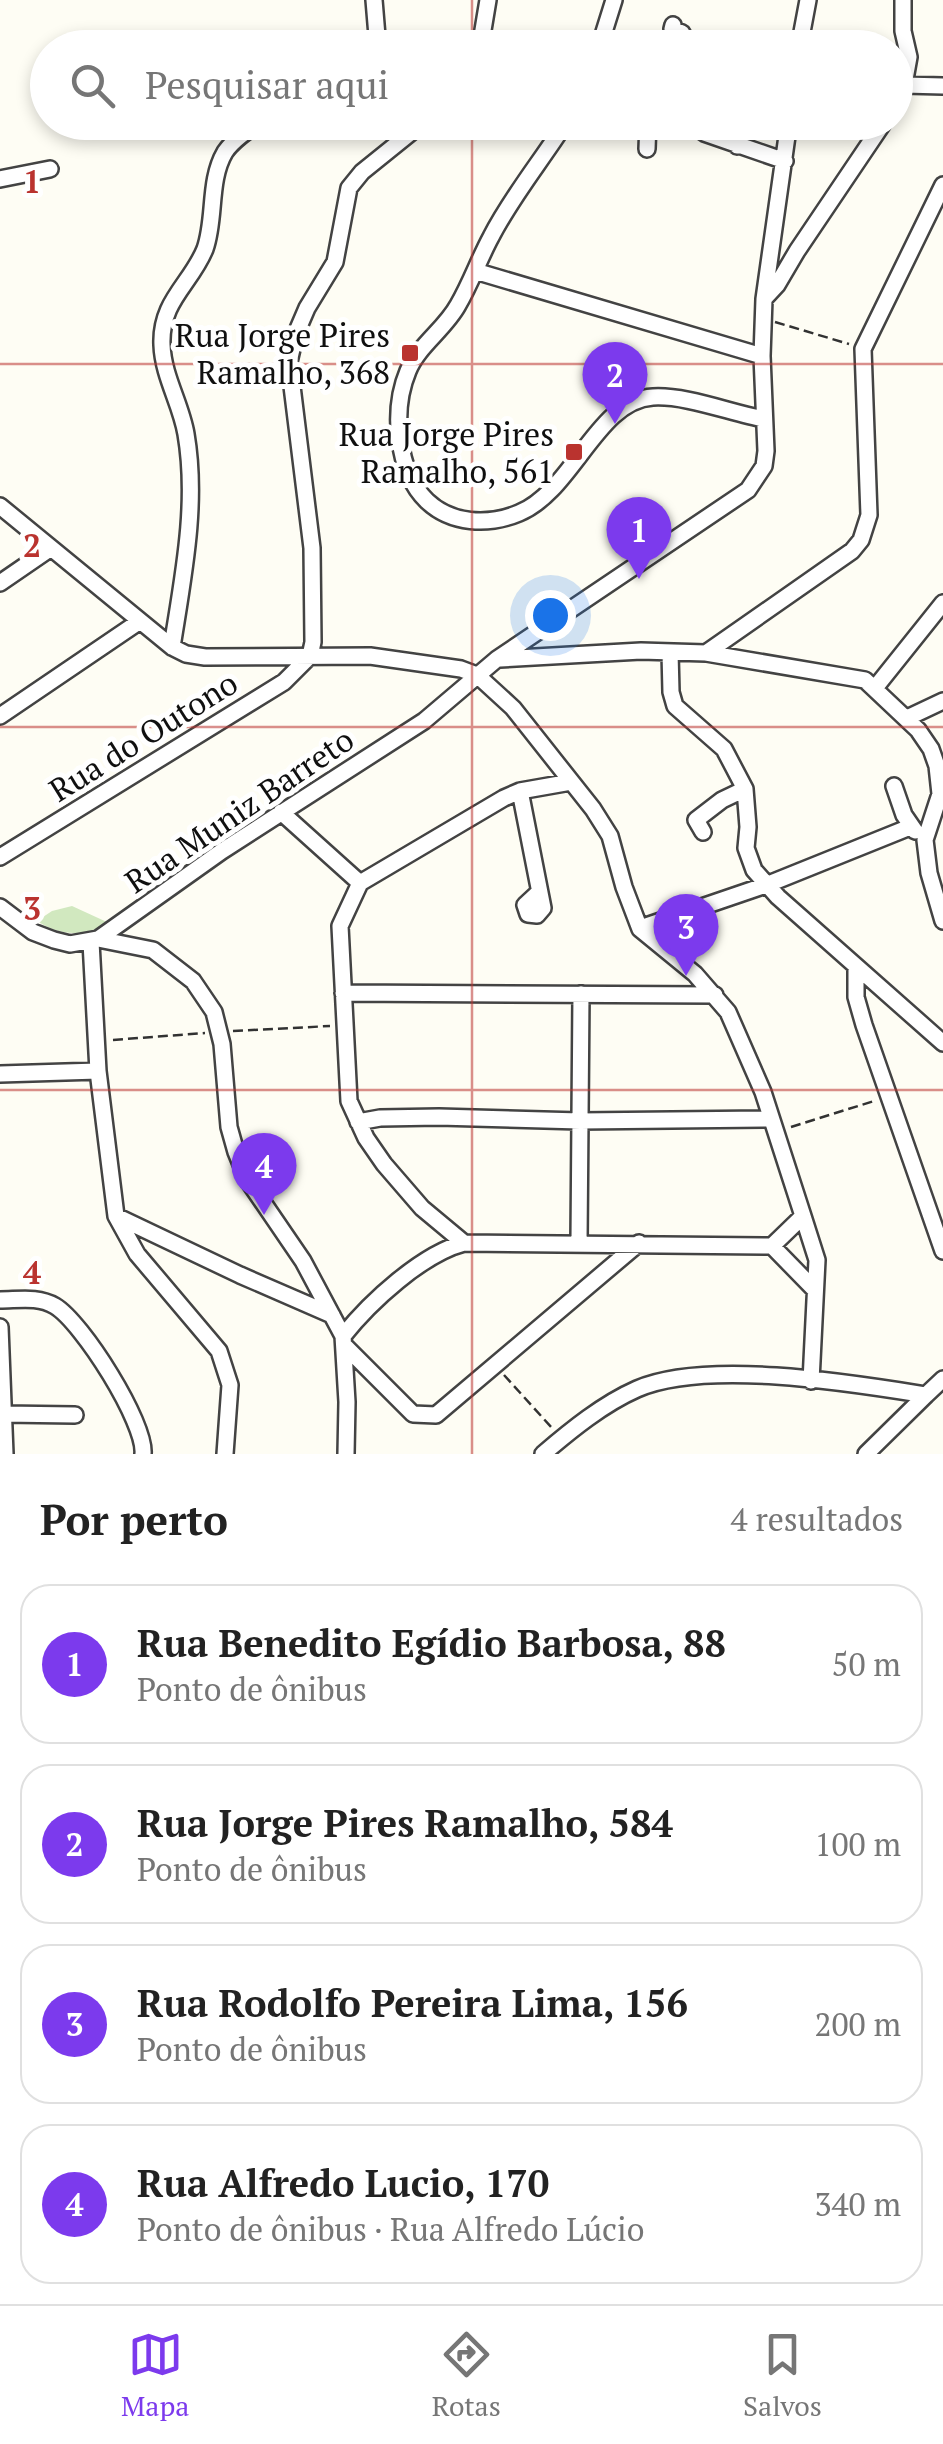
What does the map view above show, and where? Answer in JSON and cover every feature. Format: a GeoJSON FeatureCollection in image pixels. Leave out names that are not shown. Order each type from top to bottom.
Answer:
{"type":"FeatureCollection","features":[{"type":"Feature","properties":{"kind":"street"},"geometry":{"type":"LineString","coordinates":[[483,30],[488,0]]}},
{"type":"Feature","properties":{"kind":"street"},"geometry":{"type":"LineString","coordinates":[[605,30],[614,0]]}},
{"type":"Feature","properties":{"kind":"street"},"geometry":{"type":"LineString","coordinates":[[802,30],[808,0]]}},
{"type":"Feature","properties":{"kind":"street"},"geometry":{"type":"LineString","coordinates":[[902,30],[903,0]]}},
{"type":"Feature","properties":{"kind":"street"},"geometry":{"type":"LineString","coordinates":[[371,1],[375,30]]}},
{"type":"Feature","properties":{"kind":"street"},"geometry":{"type":"LineString","coordinates":[[913,85],[943,86]]}},
{"type":"Feature","properties":{"kind":"street"},"geometry":{"type":"LineString","coordinates":[[172,647],[190,506],[190,460],[162,347],[163,331],[171,302],[204,249],[218,167],[228,148],[238,140]]}},
{"type":"Feature","properties":{"kind":"street"},"geometry":{"type":"LineString","coordinates":[[310,656],[312,548],[288,362],[307,308],[335,262],[349,188],[362,172],[402,140]]}},
{"type":"Feature","properties":{"kind":"street"},"geometry":{"type":"LineString","coordinates":[[554,140],[492,235],[457,308],[410,366],[399,427],[406,463],[421,495],[440,512],[472,520],[490,521],[529,508],[564,477],[615,414],[631,403],[651,397],[764,420]]}},
{"type":"Feature","properties":{"kind":"street"},"geometry":{"type":"LineString","coordinates":[[646,149],[647,140]]}},
{"type":"Feature","properties":{"kind":"street"},"geometry":{"type":"LineString","coordinates":[[720,140],[785,161]]}},
{"type":"Feature","properties":{"kind":"street"},"geometry":{"type":"LineString","coordinates":[[736,140],[736,146]]}},
{"type":"Feature","properties":{"kind":"street","name":"Rua Muniz Barreto"},"geometry":{"type":"LineString","coordinates":[[94,940],[281,812],[424,721],[477,674],[730,506],[748,490],[764,466],[764,310],[768,256],[787,140]]}},
{"type":"Feature","properties":{"kind":"street"},"geometry":{"type":"LineString","coordinates":[[764,310],[831,199],[874,140]]}},
{"type":"Feature","properties":{"kind":"street"},"geometry":{"type":"LineString","coordinates":[[0,179],[50,169]]}},
{"type":"Feature","properties":{"kind":"street"},"geometry":{"type":"LineString","coordinates":[[706,653],[832,568],[861,540],[869,516],[862,349],[943,185]]}},
{"type":"Feature","properties":{"kind":"street"},"geometry":{"type":"LineString","coordinates":[[475,271],[762,356]]}},
{"type":"Feature","properties":{"kind":"street"},"geometry":{"type":"LineString","coordinates":[[0,506],[172,647],[186,654],[370,656],[461,669],[477,674],[513,708],[610,836],[640,928],[715,995],[745,1046],[817,1260],[812,1381]]}},
{"type":"Feature","properties":{"kind":"street"},"geometry":{"type":"LineString","coordinates":[[0,583],[51,548]]}},
{"type":"Feature","properties":{"kind":"street"},"geometry":{"type":"LineString","coordinates":[[874,688],[943,603]]}},
{"type":"Feature","properties":{"kind":"street"},"geometry":{"type":"LineString","coordinates":[[0,716],[140,621]]}},
{"type":"Feature","properties":{"kind":"street"},"geometry":{"type":"LineString","coordinates":[[670,652],[671,692],[676,706],[724,749],[745,789],[748,858],[766,884],[943,1043]]}},
{"type":"Feature","properties":{"kind":"street"},"geometry":{"type":"LineString","coordinates":[[497,660],[706,653],[853,676],[874,688],[907,718],[931,749],[940,779],[940,794],[925,840],[928,873],[943,921]]}},
{"type":"Feature","properties":{"kind":"street","name":"Rua do Outono"},"geometry":{"type":"LineString","coordinates":[[0,857],[284,682],[310,656]]}},
{"type":"Feature","properties":{"kind":"street"},"geometry":{"type":"LineString","coordinates":[[424,664],[460,691]]}},
{"type":"Feature","properties":{"kind":"street"},"geometry":{"type":"LineString","coordinates":[[907,718],[943,701]]}},
{"type":"Feature","properties":{"kind":"street"},"geometry":{"type":"LineString","coordinates":[[464,1243],[399,1183],[358,1122],[349,1101],[340,926],[360,883],[486,806],[520,791],[571,782]]}},
{"type":"Feature","properties":{"kind":"street"},"geometry":{"type":"LineString","coordinates":[[894,786],[910,827],[925,840]]}},
{"type":"Feature","properties":{"kind":"street"},"geometry":{"type":"LineString","coordinates":[[703,832],[696,820],[701,804],[745,789]]}},
{"type":"Feature","properties":{"kind":"street"},"geometry":{"type":"LineString","coordinates":[[520,791],[539,892]]}},
{"type":"Feature","properties":{"kind":"street"},"geometry":{"type":"LineString","coordinates":[[281,812],[360,883]]}},
{"type":"Feature","properties":{"kind":"street"},"geometry":{"type":"LineString","coordinates":[[640,928],[910,827]]}},
{"type":"Feature","properties":{"kind":"street"},"geometry":{"type":"LineString","coordinates":[[0,907],[41,936],[70,944],[94,940],[154,950],[174,964],[205,997],[220,1031],[229,1128],[247,1179],[294,1247],[344,1341],[413,1414],[436,1415],[452,1404],[638,1243]]}},
{"type":"Feature","properties":{"kind":"street"},"geometry":{"type":"LineString","coordinates":[[94,940],[98,1071],[116,1216],[137,1254],[219,1351],[230,1385],[225,1454]]}},
{"type":"Feature","properties":{"kind":"street"},"geometry":{"type":"LineString","coordinates":[[856,967],[856,996],[943,1251]]}},
{"type":"Feature","properties":{"kind":"street"},"geometry":{"type":"LineString","coordinates":[[343,993],[715,995]]}},
{"type":"Feature","properties":{"kind":"street"},"geometry":{"type":"LineString","coordinates":[[579,1242],[581,994]]}},
{"type":"Feature","properties":{"kind":"street"},"geometry":{"type":"LineString","coordinates":[[0,1074],[98,1071]]}},
{"type":"Feature","properties":{"kind":"street"},"geometry":{"type":"LineString","coordinates":[[358,1122],[439,1117],[774,1125]]}},
{"type":"Feature","properties":{"kind":"street"},"geometry":{"type":"LineString","coordinates":[[116,1216],[332,1315]]}},
{"type":"Feature","properties":{"kind":"street"},"geometry":{"type":"LineString","coordinates":[[346,1454],[344,1341],[356,1319],[433,1256],[464,1243],[772,1246],[804,1216]]}},
{"type":"Feature","properties":{"kind":"street"},"geometry":{"type":"LineString","coordinates":[[772,1246],[814,1290]]}},
{"type":"Feature","properties":{"kind":"street"},"geometry":{"type":"LineString","coordinates":[[0,1300],[39,1300],[69,1317],[136,1422],[144,1448]]}},
{"type":"Feature","properties":{"kind":"street"},"geometry":{"type":"LineString","coordinates":[[0,1327],[5,1454]]}},
{"type":"Feature","properties":{"kind":"street"},"geometry":{"type":"LineString","coordinates":[[543,1454],[610,1402],[640,1387],[687,1375],[812,1381],[926,1395]]}},
{"type":"Feature","properties":{"kind":"street"},"geometry":{"type":"LineString","coordinates":[[866,1454],[943,1379]]}},
{"type":"Feature","properties":{"kind":"street"},"geometry":{"type":"LineString","coordinates":[[3,1414],[75,1415]]}},
{"type":"Feature","properties":{"kind":"path"},"geometry":{"type":"LineString","coordinates":[[764,310],[862,349]]}},
{"type":"Feature","properties":{"kind":"path"},"geometry":{"type":"LineString","coordinates":[[97,1042],[344,1025]]}},
{"type":"Feature","properties":{"kind":"path"},"geometry":{"type":"LineString","coordinates":[[774,1125],[889,1096]]}},
{"type":"Feature","properties":{"kind":"path"},"geometry":{"type":"LineString","coordinates":[[497,1366],[562,1439]]}},
{"type":"Feature","properties":{"kind":"green space"},"geometry":{"type":"Polygon","coordinates":[[[72,906],[109,923],[72,933],[37,921],[52,911],[72,906]]]}},
{"type":"Feature","properties":{"kind":"place","name":"Rua Jorge Pires Ramalho, 368"},"geometry":{"type":"Point","coordinates":[410,353]}},
{"type":"Feature","properties":{"kind":"place","name":"Rua Jorge Pires Ramalho, 584"},"geometry":{"type":"Point","coordinates":[615,424]}},
{"type":"Feature","properties":{"kind":"place","name":"Rua Jorge Pires Ramalho, 561"},"geometry":{"type":"Point","coordinates":[574,452]}},
{"type":"Feature","properties":{"kind":"place","name":"Rua Benedito Egídio Barbosa, 88"},"geometry":{"type":"Point","coordinates":[639,579]}},
{"type":"Feature","properties":{"kind":"place","name":"Rua Rodolfo Pereira Lima, 156"},"geometry":{"type":"Point","coordinates":[686,976]}},
{"type":"Feature","properties":{"kind":"place","name":"Rua Alfredo Lucio, 170"},"geometry":{"type":"Point","coordinates":[264,1215]}}]}
